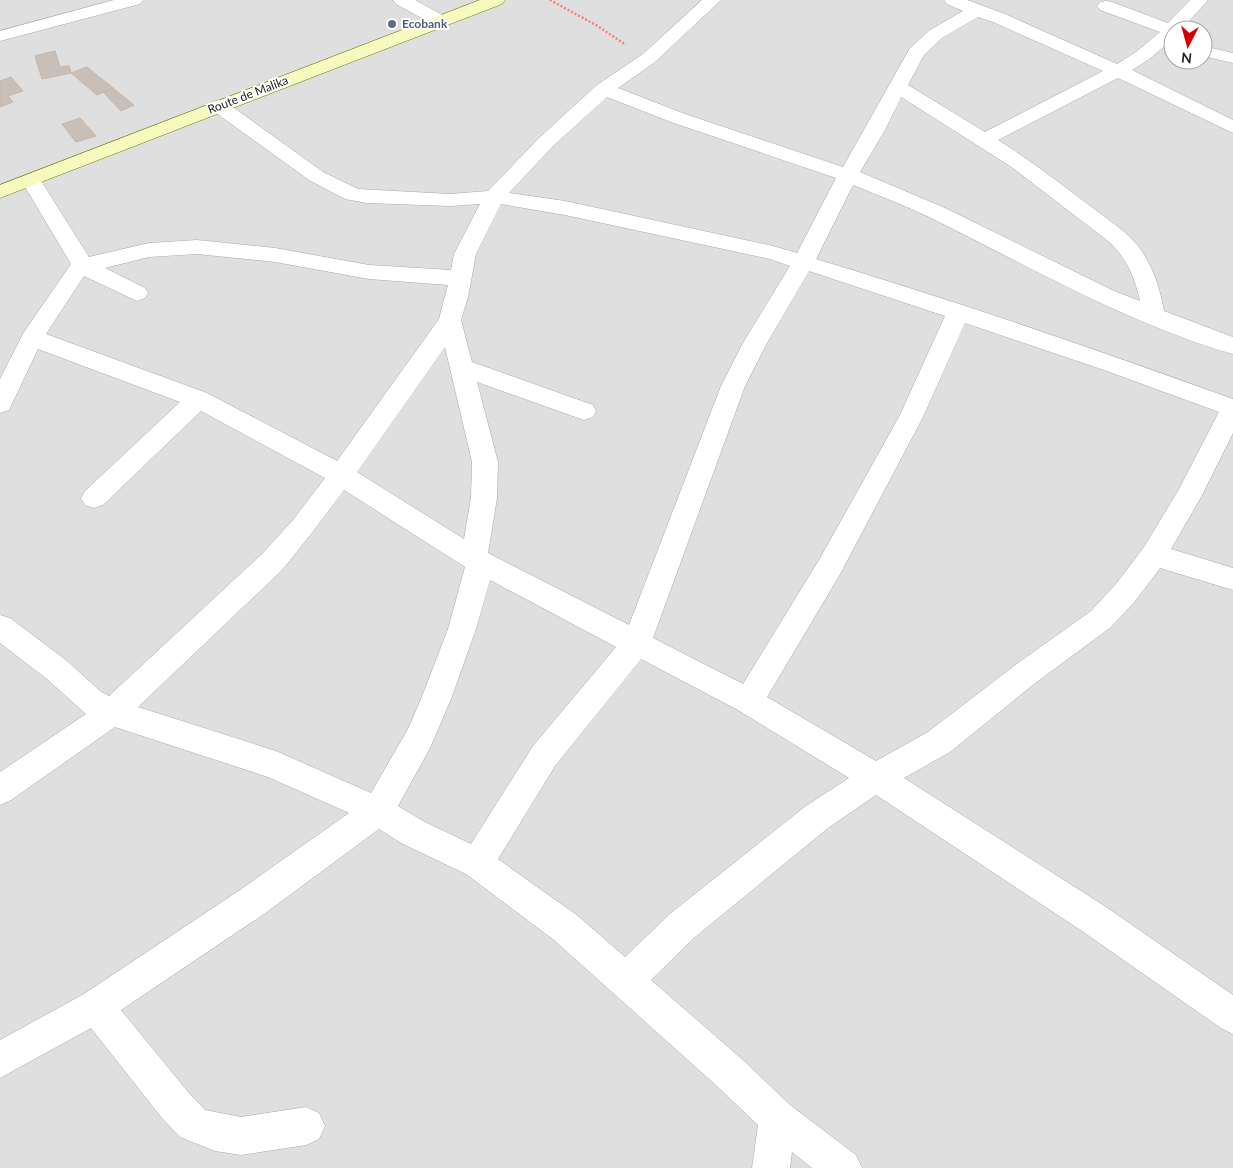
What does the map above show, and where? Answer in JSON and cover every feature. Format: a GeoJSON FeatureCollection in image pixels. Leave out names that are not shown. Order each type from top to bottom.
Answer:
{"type":"FeatureCollection","features":[{"type":"Feature","properties":{"kind":"main road","name":"Route de Malika"},"geometry":{"type":"LineString","coordinates":[[0,192],[496,0]]}},
{"type":"Feature","properties":{"kind":"street"},"geometry":{"type":"LineString","coordinates":[[0,36],[100,5],[134,0]]}},
{"type":"Feature","properties":{"kind":"street"},"geometry":{"type":"LineString","coordinates":[[402,0],[440,21]]}},
{"type":"Feature","properties":{"kind":"street"},"geometry":{"type":"LineString","coordinates":[[0,790],[112,712],[267,568],[302,527],[341,475],[450,320],[469,243],[494,197],[546,142],[604,89],[649,58],[712,0]]}},
{"type":"Feature","properties":{"kind":"street"},"geometry":{"type":"LineString","coordinates":[[952,0],[976,11],[999,18],[1233,127]]}},
{"type":"Feature","properties":{"kind":"street"},"geometry":{"type":"LineString","coordinates":[[1182,20],[1198,0]]}},
{"type":"Feature","properties":{"kind":"street"},"geometry":{"type":"LineString","coordinates":[[1106,6],[1163,35]]}},
{"type":"Feature","properties":{"kind":"street"},"geometry":{"type":"LineString","coordinates":[[477,863],[544,756],[636,644],[733,386],[755,343],[804,262],[848,175],[916,52],[936,34],[976,11]]}},
{"type":"Feature","properties":{"kind":"street"},"geometry":{"type":"LineString","coordinates":[[985,139],[1118,72],[1163,41]]}},
{"type":"Feature","properties":{"kind":"street"},"geometry":{"type":"LineString","coordinates":[[1213,53],[1233,58]]}},
{"type":"Feature","properties":{"kind":"street"},"geometry":{"type":"LineString","coordinates":[[898,87],[985,139],[1067,198],[1124,244],[1139,264],[1149,287],[1154,316]]}},
{"type":"Feature","properties":{"kind":"street"},"geometry":{"type":"LineString","coordinates":[[604,89],[678,118],[848,175],[938,213],[1059,274],[1154,316],[1233,346]]}},
{"type":"Feature","properties":{"kind":"street"},"geometry":{"type":"LineString","coordinates":[[219,106],[316,176],[352,194],[375,197],[450,200],[494,197],[565,208],[665,231],[721,241],[804,262],[1112,364],[1233,408],[1188,497],[1154,555],[1126,592],[1101,619],[1024,675],[939,742],[876,777],[817,817],[690,920],[649,956],[626,981]]}},
{"type":"Feature","properties":{"kind":"street"},"geometry":{"type":"LineString","coordinates":[[31,180],[83,266],[137,293]]}},
{"type":"Feature","properties":{"kind":"street"},"geometry":{"type":"LineString","coordinates":[[0,404],[32,338],[76,271],[83,266],[149,250],[196,247],[275,254],[369,272],[460,278]]}},
{"type":"Feature","properties":{"kind":"street"},"geometry":{"type":"LineString","coordinates":[[748,701],[829,568],[911,417],[958,313]]}},
{"type":"Feature","properties":{"kind":"street"},"geometry":{"type":"LineString","coordinates":[[0,1060],[96,1006],[252,902],[378,811],[419,738],[436,699],[462,629],[475,586],[476,560],[486,485],[485,462],[450,320]]}},
{"type":"Feature","properties":{"kind":"street"},"geometry":{"type":"LineString","coordinates":[[32,338],[198,399],[269,435],[341,475],[476,560],[748,701],[876,777],[1094,919],[1233,1016]]}},
{"type":"Feature","properties":{"kind":"street"},"geometry":{"type":"LineString","coordinates":[[461,367],[584,410]]}},
{"type":"Feature","properties":{"kind":"street"},"geometry":{"type":"LineString","coordinates":[[94,498],[198,399]]}},
{"type":"Feature","properties":{"kind":"street"},"geometry":{"type":"LineString","coordinates":[[1154,555],[1233,579]]}},
{"type":"Feature","properties":{"kind":"street"},"geometry":{"type":"LineString","coordinates":[[0,627],[57,670],[91,701],[112,712],[201,739],[276,765],[378,811],[412,832],[477,863],[566,928],[731,1074],[777,1118],[843,1168]]}},
{"type":"Feature","properties":{"kind":"street"},"geometry":{"type":"LineString","coordinates":[[96,1006],[175,1105],[193,1124],[215,1132],[241,1136],[306,1126]]}},
{"type":"Feature","properties":{"kind":"street"},"geometry":{"type":"LineString","coordinates":[[771,1168],[777,1118]]}},
{"type":"Feature","properties":{"kind":"path"},"geometry":{"type":"LineString","coordinates":[[550,0],[649,58]]}},
{"type":"Feature","properties":{"kind":"shaded area"},"geometry":{"type":"Polygon","coordinates":[[[0,0],[1233,0],[1233,1168],[0,1168],[0,0]]]}},
{"type":"Feature","properties":{"kind":"building"},"geometry":{"type":"Polygon","coordinates":[[[55,51],[60,67],[69,66],[71,73],[42,79],[35,56],[55,51]]]}},
{"type":"Feature","properties":{"kind":"building"},"geometry":{"type":"Polygon","coordinates":[[[87,67],[113,88],[97,95],[71,73],[87,67]]]}},
{"type":"Feature","properties":{"kind":"building"},"geometry":{"type":"Polygon","coordinates":[[[11,77],[23,91],[8,96],[13,102],[0,107],[0,81],[11,77]]]}},
{"type":"Feature","properties":{"kind":"building"},"geometry":{"type":"Polygon","coordinates":[[[113,88],[134,105],[121,111],[103,92],[113,88]]]}},
{"type":"Feature","properties":{"kind":"building"},"geometry":{"type":"Polygon","coordinates":[[[80,118],[96,136],[76,142],[62,124],[80,118]]]}},
{"type":"Feature","properties":{"kind":"place","name":"Ecobank"},"geometry":{"type":"Point","coordinates":[392,24]}}]}
